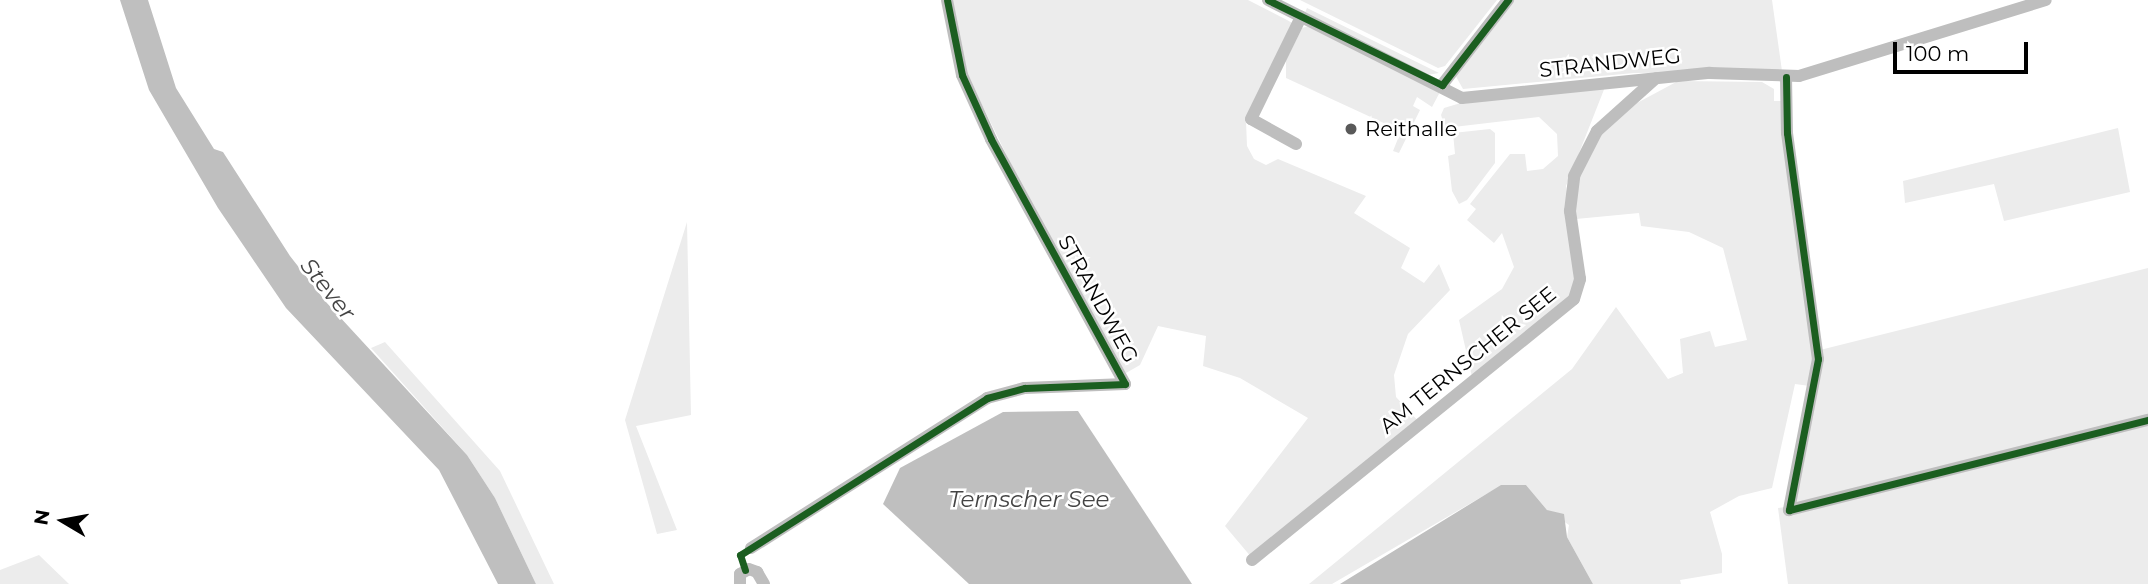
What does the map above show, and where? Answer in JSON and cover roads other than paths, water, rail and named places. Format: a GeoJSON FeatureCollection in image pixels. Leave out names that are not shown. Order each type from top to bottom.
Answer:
{"type":"FeatureCollection","features":[{"type":"Feature","properties":{"kind":"street","name":"STRANDWEG"},"geometry":{"type":"LineString","coordinates":[[751,548],[987,398],[1025,388],[1125,384],[991,139],[962,75],[947,0]]}},
{"type":"Feature","properties":{"kind":"street","name":"STRANDWEG"},"geometry":{"type":"LineString","coordinates":[[1268,0],[1462,97],[1710,73],[1786,77],[2046,0]]}},
{"type":"Feature","properties":{"kind":"street"},"geometry":{"type":"LineString","coordinates":[[1442,85],[1508,0]]}},
{"type":"Feature","properties":{"kind":"street"},"geometry":{"type":"LineString","coordinates":[[1296,144],[1251,119],[1301,17]]}},
{"type":"Feature","properties":{"kind":"street"},"geometry":{"type":"LineString","coordinates":[[1786,77],[1787,133],[1818,359],[1789,510],[2148,420]]}},
{"type":"Feature","properties":{"kind":"street","name":"AM TERNSCHER SEE"},"geometry":{"type":"LineString","coordinates":[[1252,560],[1574,299],[1580,279],[1570,211],[1574,176],[1597,131],[1657,78]]}},
{"type":"Feature","properties":{"kind":"street"},"geometry":{"type":"LineString","coordinates":[[740,584],[740,574],[749,569],[757,572],[764,584]]}},
{"type":"Feature","properties":{"kind":"water"},"geometry":{"type":"Polygon","coordinates":[[[120,0],[148,0],[176,88],[214,149],[223,152],[290,256],[326,302],[467,455],[495,498],[536,584],[498,584],[439,470],[286,308],[218,208],[149,90],[120,0]]]}},
{"type":"Feature","properties":{"kind":"water","name":"Ternscher See"},"geometry":{"type":"Polygon","coordinates":[[[1078,411],[1192,584],[969,584],[883,504],[900,468],[1003,412],[1078,411]]]}},
{"type":"Feature","properties":{"kind":"water"},"geometry":{"type":"Polygon","coordinates":[[[1501,485],[1526,485],[1547,510],[1564,514],[1567,537],[1593,584],[1340,584],[1501,485]]]}},
{"type":"Feature","properties":{"kind":"place","name":"Reithalle"},"geometry":{"type":"Point","coordinates":[1351,129]}},
{"type":"Feature","properties":{"kind":"water label","name":"Stever"},"geometry":{"type":"Point","coordinates":[328,289]}}]}
